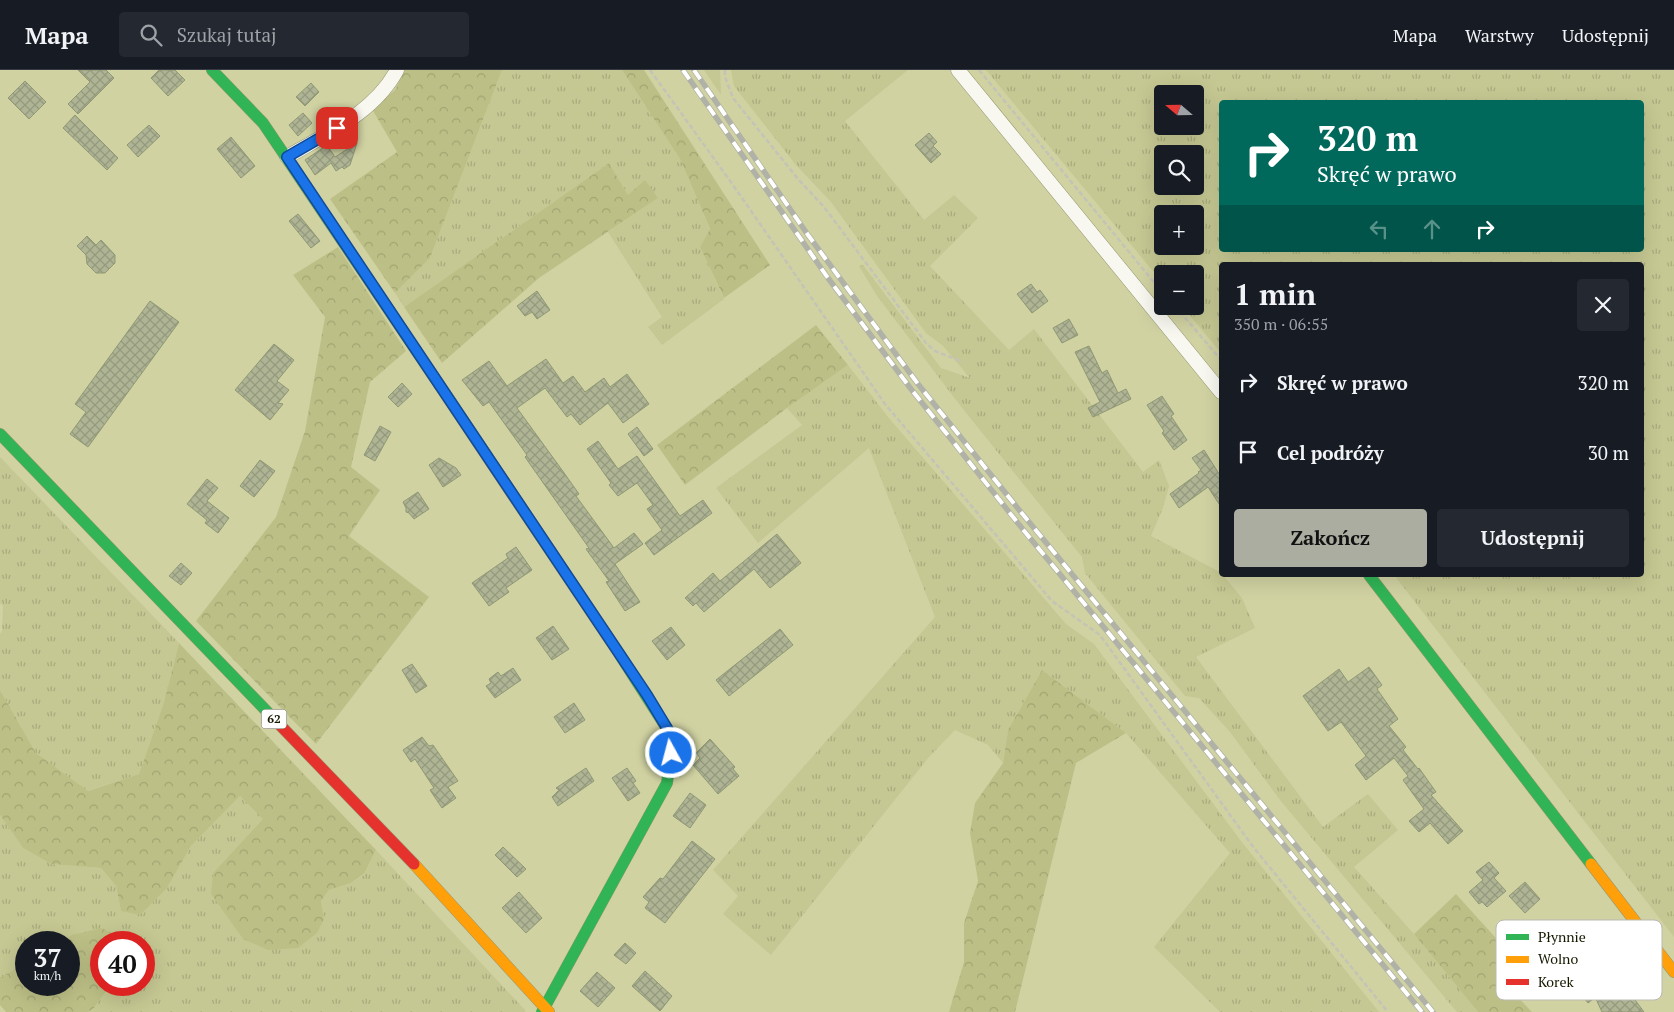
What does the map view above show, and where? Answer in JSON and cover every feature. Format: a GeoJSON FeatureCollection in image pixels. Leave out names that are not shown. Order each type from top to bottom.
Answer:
{"type":"FeatureCollection","features":[{"type":"Feature","properties":{"kind":"street"},"geometry":{"type":"LineString","coordinates":[[212,70],[263,123],[287,157],[647,695],[673,738],[667,783],[545,1011]]}},
{"type":"Feature","properties":{"kind":"street"},"geometry":{"type":"LineString","coordinates":[[287,157],[353,118],[389,85],[397,70]]}},
{"type":"Feature","properties":{"kind":"street"},"geometry":{"type":"LineString","coordinates":[[958,70],[1219,390]]}},
{"type":"Feature","properties":{"kind":"street","name":"62"},"geometry":{"type":"LineString","coordinates":[[0,434],[417,867],[545,1011]]}},
{"type":"Feature","properties":{"kind":"street"},"geometry":{"type":"LineString","coordinates":[[1371,577],[1634,920]]}},
{"type":"Feature","properties":{"kind":"street"},"geometry":{"type":"LineString","coordinates":[[1662,956],[1674,972]]}},
{"type":"Feature","properties":{"kind":"path"},"geometry":{"type":"LineString","coordinates":[[650,70],[733,185],[885,404],[1052,601],[1100,635],[1254,848],[1388,1012]]}},
{"type":"Feature","properties":{"kind":"path"},"geometry":{"type":"LineString","coordinates":[[725,70],[725,77],[733,98],[798,179],[824,207],[926,343],[936,351],[963,362]]}},
{"type":"Feature","properties":{"kind":"path"},"geometry":{"type":"LineString","coordinates":[[979,70],[1154,282]]}},
{"type":"Feature","properties":{"kind":"path"},"geometry":{"type":"LineString","coordinates":[[1183,315],[1219,358]]}},
{"type":"Feature","properties":{"kind":"green space"},"geometry":{"type":"Polygon","coordinates":[[[405,70],[502,70],[430,258],[395,293],[330,199],[397,152],[372,109],[395,90],[405,70]]]}},
{"type":"Feature","properties":{"kind":"green space"},"geometry":{"type":"Polygon","coordinates":[[[502,70],[622,70],[680,159],[710,230],[700,247],[724,299],[662,345],[648,327],[662,317],[608,232],[658,198],[628,195],[609,163],[404,307],[395,293],[430,258],[502,70]]]}},
{"type":"Feature","properties":{"kind":"green space"},"geometry":{"type":"Polygon","coordinates":[[[622,70],[644,70],[770,265],[724,298],[700,247],[710,229],[680,159],[622,70]]]}},
{"type":"Feature","properties":{"kind":"green space"},"geometry":{"type":"Polygon","coordinates":[[[704,70],[720,70],[721,95],[704,70]]]}},
{"type":"Feature","properties":{"kind":"green space"},"geometry":{"type":"Polygon","coordinates":[[[731,70],[908,70],[845,121],[924,220],[954,195],[978,218],[930,266],[1009,350],[1034,329],[1143,472],[1159,460],[1169,486],[1163,508],[1151,536],[1219,571],[1219,577],[1225,577],[1242,598],[1255,628],[1196,657],[1323,827],[1368,794],[1398,830],[1354,867],[1414,934],[1478,1012],[1457,1012],[1280,800],[1230,732],[1199,698],[1185,696],[1085,573],[1082,557],[959,404],[877,296],[859,266],[863,265],[941,368],[970,378],[943,346],[926,333],[831,202],[796,165],[734,86],[731,70]]]}},
{"type":"Feature","properties":{"kind":"green space"},"geometry":{"type":"Polygon","coordinates":[[[986,70],[1674,70],[1674,937],[1396,577],[1644,577],[1644,262],[1219,262],[1219,351],[1189,315],[1204,315],[1204,265],[1154,265],[1154,272],[986,70]]]}},
{"type":"Feature","properties":{"kind":"green space"},"geometry":{"type":"Polygon","coordinates":[[[609,163],[628,195],[645,180],[658,198],[539,278],[442,363],[404,307],[609,163]]]}},
{"type":"Feature","properties":{"kind":"green space"},"geometry":{"type":"Polygon","coordinates":[[[338,247],[406,351],[370,382],[351,467],[380,490],[349,536],[429,597],[316,744],[196,621],[276,517],[305,431],[325,317],[293,275],[338,247]]]}},
{"type":"Feature","properties":{"kind":"green space"},"geometry":{"type":"Polygon","coordinates":[[[816,325],[848,365],[787,408],[685,485],[657,445],[816,325]]]}},
{"type":"Feature","properties":{"kind":"green space"},"geometry":{"type":"Polygon","coordinates":[[[848,365],[888,417],[1066,624],[1094,644],[1241,841],[1379,1012],[1220,1012],[1154,947],[1230,853],[1126,733],[1042,670],[1008,730],[1003,763],[988,745],[955,730],[929,757],[771,955],[723,914],[738,896],[713,870],[935,617],[869,448],[758,543],[716,488],[802,425],[787,408],[848,365]]]}},
{"type":"Feature","properties":{"kind":"green space"},"geometry":{"type":"Polygon","coordinates":[[[0,457],[179,643],[164,702],[139,774],[87,791],[36,753],[0,690],[0,634],[2,631],[3,606],[0,603],[0,457]]]}},
{"type":"Feature","properties":{"kind":"green space"},"geometry":{"type":"Polygon","coordinates":[[[179,643],[376,850],[364,874],[351,883],[329,890],[321,901],[324,919],[317,933],[298,948],[268,950],[243,939],[211,894],[213,873],[263,819],[240,796],[191,846],[167,888],[140,915],[121,911],[116,886],[101,868],[51,864],[23,848],[0,815],[0,690],[36,753],[88,791],[139,774],[164,702],[179,643]]]}},
{"type":"Feature","properties":{"kind":"green space"},"geometry":{"type":"Polygon","coordinates":[[[1042,670],[1126,733],[1076,763],[1015,1012],[949,1012],[964,962],[964,923],[978,881],[970,833],[975,803],[1003,763],[1008,730],[1042,670]]]}},
{"type":"Feature","properties":{"kind":"green space"},"geometry":{"type":"Polygon","coordinates":[[[240,796],[264,819],[213,873],[324,919],[321,901],[329,890],[351,883],[364,875],[376,850],[525,1012],[88,1012],[93,1009],[103,996],[155,996],[155,931],[90,931],[90,935],[80,935],[80,931],[15,931],[15,969],[2,977],[0,976],[0,815],[23,848],[51,864],[101,868],[116,886],[121,911],[167,888],[191,846],[240,796]]]}},
{"type":"Feature","properties":{"kind":"green space"},"geometry":{"type":"Polygon","coordinates":[[[1456,894],[1496,938],[1496,1000],[1521,1000],[1532,1012],[1478,1012],[1414,934],[1456,894]]]}},
{"type":"Feature","properties":{"kind":"green space"},"geometry":{"type":"Polygon","coordinates":[[[101,928],[108,931],[90,931],[90,996],[103,996],[93,1009],[88,1012],[6,1012],[0,1005],[0,976],[2,977],[15,969],[15,996],[80,996],[80,933],[101,928]]]}},
{"type":"Feature","properties":{"kind":"building"},"geometry":{"type":"Polygon","coordinates":[[[78,70],[106,70],[114,78],[78,114],[68,104],[90,82],[78,70]]]}},
{"type":"Feature","properties":{"kind":"building"},"geometry":{"type":"Polygon","coordinates":[[[159,70],[175,70],[185,80],[168,96],[151,78],[159,70]]]}},
{"type":"Feature","properties":{"kind":"building"},"geometry":{"type":"Polygon","coordinates":[[[25,81],[46,102],[29,119],[8,98],[25,81]]]}},
{"type":"Feature","properties":{"kind":"building"},"geometry":{"type":"Polygon","coordinates":[[[311,83],[319,92],[305,106],[296,97],[311,83]]]}},
{"type":"Feature","properties":{"kind":"building"},"geometry":{"type":"Polygon","coordinates":[[[303,113],[312,123],[298,136],[289,125],[303,113]]]}},
{"type":"Feature","properties":{"kind":"building"},"geometry":{"type":"Polygon","coordinates":[[[75,115],[118,158],[107,170],[63,128],[75,115]]]}},
{"type":"Feature","properties":{"kind":"building"},"geometry":{"type":"Polygon","coordinates":[[[149,125],[160,136],[138,157],[127,145],[149,125]]]}},
{"type":"Feature","properties":{"kind":"building"},"geometry":{"type":"Polygon","coordinates":[[[929,133],[937,142],[933,146],[941,154],[931,163],[915,145],[929,133]]]}},
{"type":"Feature","properties":{"kind":"building"},"geometry":{"type":"Polygon","coordinates":[[[231,137],[255,166],[241,178],[217,149],[231,137]]]}},
{"type":"Feature","properties":{"kind":"building"},"geometry":{"type":"Polygon","coordinates":[[[357,143],[350,165],[344,169],[342,167],[336,171],[331,163],[315,175],[305,160],[327,145],[335,157],[357,143]]]}},
{"type":"Feature","properties":{"kind":"building"},"geometry":{"type":"Polygon","coordinates":[[[298,214],[320,241],[311,248],[289,221],[298,214]]]}},
{"type":"Feature","properties":{"kind":"building"},"geometry":{"type":"Polygon","coordinates":[[[87,236],[96,245],[101,240],[115,255],[115,263],[105,273],[96,273],[87,264],[86,255],[77,246],[87,236]]]}},
{"type":"Feature","properties":{"kind":"building"},"geometry":{"type":"Polygon","coordinates":[[[1031,284],[1037,292],[1040,290],[1048,301],[1032,313],[1017,294],[1031,284]]]}},
{"type":"Feature","properties":{"kind":"building"},"geometry":{"type":"Polygon","coordinates":[[[537,291],[550,310],[537,319],[532,312],[525,316],[517,306],[537,291]]]}},
{"type":"Feature","properties":{"kind":"building"},"geometry":{"type":"Polygon","coordinates":[[[150,301],[179,322],[88,447],[70,434],[86,412],[75,404],[150,301]]]}},
{"type":"Feature","properties":{"kind":"building"},"geometry":{"type":"Polygon","coordinates":[[[1069,319],[1078,335],[1062,343],[1053,328],[1069,319]]]}},
{"type":"Feature","properties":{"kind":"building"},"geometry":{"type":"Polygon","coordinates":[[[274,344],[294,360],[277,381],[289,390],[278,403],[283,404],[270,420],[235,390],[274,344]]]}},
{"type":"Feature","properties":{"kind":"building"},"geometry":{"type":"Polygon","coordinates":[[[1089,346],[1102,373],[1107,370],[1118,393],[1126,389],[1131,399],[1093,417],[1088,408],[1100,402],[1075,352],[1089,346]]]}},
{"type":"Feature","properties":{"kind":"building"},"geometry":{"type":"Polygon","coordinates":[[[546,359],[563,383],[573,376],[585,392],[604,378],[610,387],[627,374],[649,404],[623,423],[608,403],[580,425],[571,414],[567,417],[545,388],[517,408],[579,494],[576,496],[614,548],[634,533],[643,544],[615,564],[640,602],[625,611],[606,582],[609,581],[586,549],[589,548],[525,457],[527,455],[489,402],[483,406],[462,380],[489,361],[507,386],[546,359]]]}},
{"type":"Feature","properties":{"kind":"building"},"geometry":{"type":"Polygon","coordinates":[[[402,383],[412,394],[398,407],[388,397],[402,383]]]}},
{"type":"Feature","properties":{"kind":"building"},"geometry":{"type":"Polygon","coordinates":[[[1162,396],[1174,414],[1171,416],[1187,440],[1174,450],[1162,433],[1164,431],[1147,405],[1162,396]]]}},
{"type":"Feature","properties":{"kind":"building"},"geometry":{"type":"Polygon","coordinates":[[[380,426],[391,432],[375,461],[364,455],[380,426]]]}},
{"type":"Feature","properties":{"kind":"building"},"geometry":{"type":"Polygon","coordinates":[[[637,427],[653,449],[644,456],[628,434],[637,427]]]}},
{"type":"Feature","properties":{"kind":"building"},"geometry":{"type":"Polygon","coordinates":[[[598,441],[618,469],[637,456],[680,516],[703,500],[712,513],[654,555],[645,543],[662,530],[647,509],[653,505],[637,483],[618,496],[587,449],[598,441]]]}},
{"type":"Feature","properties":{"kind":"building"},"geometry":{"type":"Polygon","coordinates":[[[1204,450],[1219,474],[1219,504],[1208,487],[1179,508],[1170,494],[1201,470],[1192,458],[1204,450]]]}},
{"type":"Feature","properties":{"kind":"building"},"geometry":{"type":"Polygon","coordinates":[[[439,458],[456,468],[461,475],[443,487],[429,465],[439,458]]]}},
{"type":"Feature","properties":{"kind":"building"},"geometry":{"type":"Polygon","coordinates":[[[260,460],[275,471],[254,497],[240,486],[260,460]]]}},
{"type":"Feature","properties":{"kind":"building"},"geometry":{"type":"Polygon","coordinates":[[[207,479],[218,488],[207,501],[229,518],[218,533],[205,523],[207,520],[187,504],[207,479]]]}},
{"type":"Feature","properties":{"kind":"building"},"geometry":{"type":"Polygon","coordinates":[[[418,492],[429,509],[414,519],[406,512],[403,502],[418,492]]]}},
{"type":"Feature","properties":{"kind":"building"},"geometry":{"type":"Polygon","coordinates":[[[777,534],[801,563],[770,588],[754,569],[704,612],[696,603],[693,606],[685,598],[713,573],[720,581],[777,534]]]}},
{"type":"Feature","properties":{"kind":"building"},"geometry":{"type":"Polygon","coordinates":[[[516,547],[532,570],[506,588],[509,592],[489,606],[472,583],[508,558],[506,554],[516,547]]]}},
{"type":"Feature","properties":{"kind":"building"},"geometry":{"type":"Polygon","coordinates":[[[181,563],[192,573],[181,585],[169,576],[181,563]]]}},
{"type":"Feature","properties":{"kind":"building"},"geometry":{"type":"Polygon","coordinates":[[[553,626],[569,649],[552,660],[536,638],[553,626]]]}},
{"type":"Feature","properties":{"kind":"building"},"geometry":{"type":"Polygon","coordinates":[[[671,627],[685,645],[667,660],[652,641],[671,627]]]}},
{"type":"Feature","properties":{"kind":"building"},"geometry":{"type":"Polygon","coordinates":[[[780,629],[793,645],[729,696],[716,680],[780,629]]]}},
{"type":"Feature","properties":{"kind":"building"},"geometry":{"type":"Polygon","coordinates":[[[412,664],[427,686],[416,693],[402,670],[412,664]]]}},
{"type":"Feature","properties":{"kind":"building"},"geometry":{"type":"Polygon","coordinates":[[[1369,667],[1382,685],[1377,689],[1398,719],[1389,726],[1406,747],[1403,750],[1436,792],[1431,795],[1463,831],[1448,844],[1430,823],[1419,832],[1409,821],[1424,809],[1403,780],[1408,776],[1394,758],[1366,780],[1355,765],[1366,756],[1341,722],[1328,731],[1303,696],[1339,669],[1348,682],[1369,667]]]}},
{"type":"Feature","properties":{"kind":"building"},"geometry":{"type":"Polygon","coordinates":[[[513,668],[521,680],[495,698],[486,686],[491,683],[489,679],[498,672],[501,676],[513,668]]]}},
{"type":"Feature","properties":{"kind":"building"},"geometry":{"type":"Polygon","coordinates":[[[574,703],[585,720],[565,733],[554,717],[574,703]]]}},
{"type":"Feature","properties":{"kind":"building"},"geometry":{"type":"Polygon","coordinates":[[[422,737],[429,746],[433,745],[458,781],[448,787],[456,798],[442,808],[430,790],[434,788],[415,759],[411,762],[403,750],[422,737]]]}},
{"type":"Feature","properties":{"kind":"building"},"geometry":{"type":"Polygon","coordinates":[[[710,739],[735,767],[733,769],[739,776],[718,794],[693,765],[700,758],[696,753],[710,739]]]}},
{"type":"Feature","properties":{"kind":"building"},"geometry":{"type":"Polygon","coordinates":[[[586,768],[594,781],[558,806],[552,797],[559,790],[556,788],[586,768]]]}},
{"type":"Feature","properties":{"kind":"building"},"geometry":{"type":"Polygon","coordinates":[[[627,768],[636,781],[633,783],[640,793],[628,801],[612,778],[627,768]]]}},
{"type":"Feature","properties":{"kind":"building"},"geometry":{"type":"Polygon","coordinates":[[[690,793],[706,805],[690,828],[673,816],[690,793]]]}},
{"type":"Feature","properties":{"kind":"building"},"geometry":{"type":"Polygon","coordinates":[[[692,841],[715,859],[665,923],[645,908],[649,902],[643,897],[660,878],[663,879],[692,841]]]}},
{"type":"Feature","properties":{"kind":"building"},"geometry":{"type":"Polygon","coordinates":[[[503,847],[526,869],[517,877],[495,855],[503,847]]]}},
{"type":"Feature","properties":{"kind":"building"},"geometry":{"type":"Polygon","coordinates":[[[1489,862],[1499,873],[1494,878],[1506,891],[1487,907],[1482,902],[1479,904],[1469,892],[1483,880],[1476,872],[1489,862]]]}},
{"type":"Feature","properties":{"kind":"building"},"geometry":{"type":"Polygon","coordinates":[[[1525,882],[1540,899],[1525,913],[1509,896],[1525,882]]]}},
{"type":"Feature","properties":{"kind":"building"},"geometry":{"type":"Polygon","coordinates":[[[519,892],[542,918],[526,933],[502,908],[519,892]]]}},
{"type":"Feature","properties":{"kind":"building"},"geometry":{"type":"Polygon","coordinates":[[[625,943],[636,953],[626,964],[614,955],[625,943]]]}},
{"type":"Feature","properties":{"kind":"building"},"geometry":{"type":"Polygon","coordinates":[[[645,971],[672,996],[660,1011],[632,986],[645,971]]]}},
{"type":"Feature","properties":{"kind":"building"},"geometry":{"type":"Polygon","coordinates":[[[597,972],[615,988],[598,1007],[580,991],[597,972]]]}},
{"type":"Feature","properties":{"kind":"building"},"geometry":{"type":"Polygon","coordinates":[[[1596,1000],[1635,1000],[1644,1012],[1602,1012],[1596,1000]]]}},
{"type":"Feature","properties":{"kind":"railway"},"geometry":{"type":"LineString","coordinates":[[683,70],[828,278],[911,389],[1025,532],[1422,1012]]}},
{"type":"Feature","properties":{"kind":"railway"},"geometry":{"type":"LineString","coordinates":[[694,70],[808,235],[918,384],[1020,511],[1433,1012]]}},
{"type":"Feature","properties":{"kind":"traffic: fast"},"geometry":{"type":"LineString","coordinates":[[212,70],[263,123],[440,386]]}},
{"type":"Feature","properties":{"kind":"traffic: fast"},"geometry":{"type":"LineString","coordinates":[[0,434],[278,723]]}},
{"type":"Feature","properties":{"kind":"traffic: fast"},"geometry":{"type":"LineString","coordinates":[[1371,577],[1591,864]]}},
{"type":"Feature","properties":{"kind":"traffic: fast"},"geometry":{"type":"LineString","coordinates":[[542,1012],[667,783],[673,738],[620,655]]}},
{"type":"Feature","properties":{"kind":"traffic: slow"},"geometry":{"type":"LineString","coordinates":[[440,386],[620,655]]}},
{"type":"Feature","properties":{"kind":"traffic: slow"},"geometry":{"type":"LineString","coordinates":[[414,864],[549,1012]]}},
{"type":"Feature","properties":{"kind":"traffic: slow"},"geometry":{"type":"LineString","coordinates":[[1591,864],[1634,920]]}},
{"type":"Feature","properties":{"kind":"traffic: slow"},"geometry":{"type":"LineString","coordinates":[[1662,956],[1674,972]]}},
{"type":"Feature","properties":{"kind":"traffic: jam"},"geometry":{"type":"LineString","coordinates":[[278,723],[414,864]]}},
{"type":"Feature","properties":{"kind":"route"},"geometry":{"type":"LineString","coordinates":[[337,128],[287,157],[647,695],[673,738],[671,753]]}}]}
